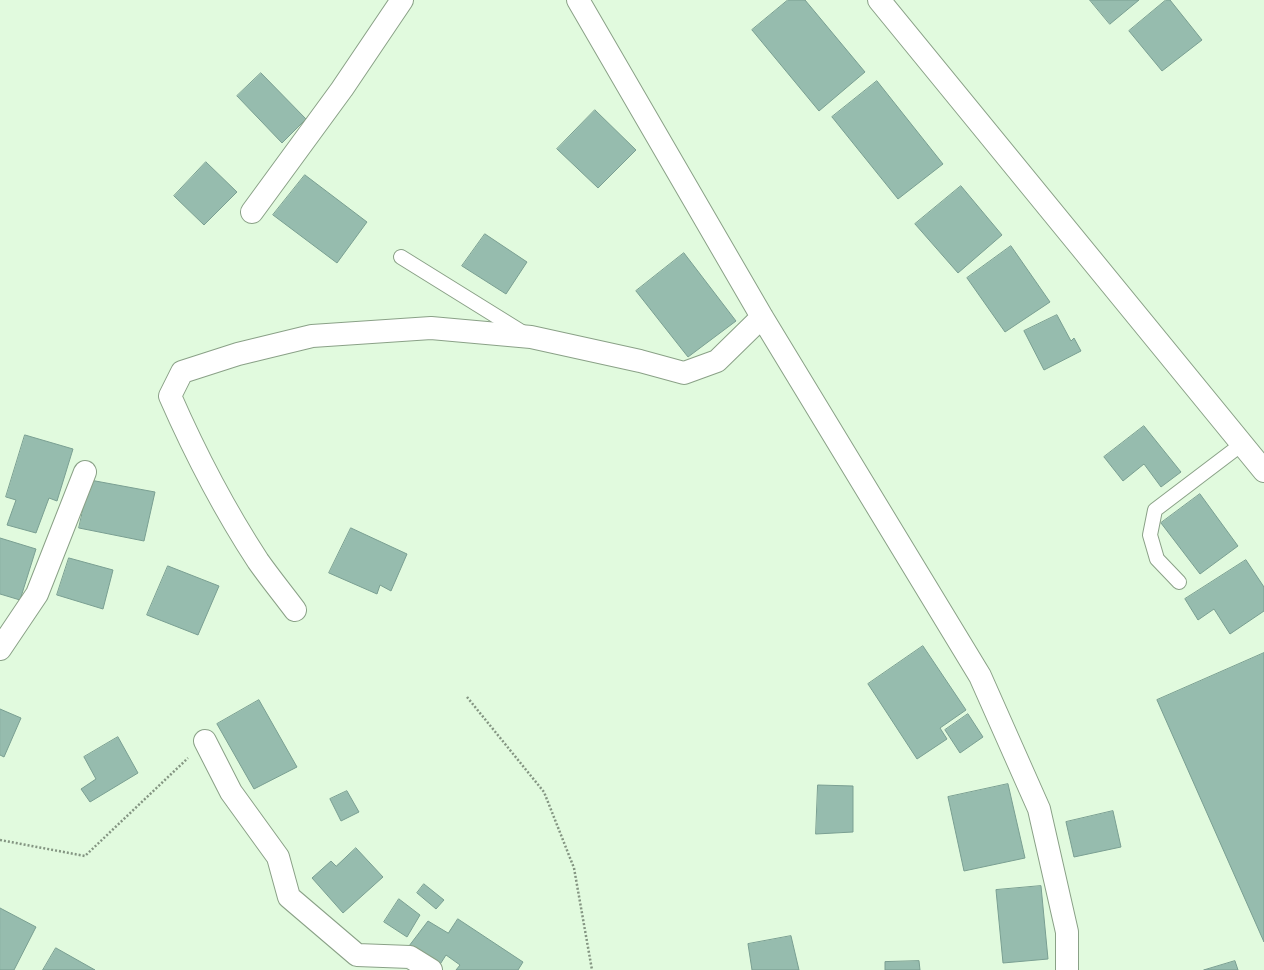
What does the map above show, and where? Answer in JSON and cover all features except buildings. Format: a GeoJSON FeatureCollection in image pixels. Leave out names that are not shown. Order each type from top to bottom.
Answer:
{"type":"FeatureCollection","features":[{"type":"Feature","properties":{"kind":"street"},"geometry":{"type":"LineString","coordinates":[[252,212],[342,89],[402,0]]}},
{"type":"Feature","properties":{"kind":"street"},"geometry":{"type":"LineString","coordinates":[[578,0],[762,317],[980,676],[1039,809],[1067,932],[1067,970]]}},
{"type":"Feature","properties":{"kind":"street"},"geometry":{"type":"LineString","coordinates":[[879,0],[1264,471]]}},
{"type":"Feature","properties":{"kind":"street"},"geometry":{"type":"LineString","coordinates":[[295,610],[258,560],[216,492],[182,424],[170,396],[182,372],[238,354],[312,336],[431,328],[531,337],[640,360],[684,373],[717,361],[762,317]]}},
{"type":"Feature","properties":{"kind":"street"},"geometry":{"type":"LineString","coordinates":[[0,649],[37,594],[85,472]]}},
{"type":"Feature","properties":{"kind":"street"},"geometry":{"type":"LineString","coordinates":[[205,741],[231,792],[278,857],[289,898],[357,955],[410,957],[431,970]]}},
{"type":"Feature","properties":{"kind":"lane"},"geometry":{"type":"LineString","coordinates":[[401,257],[531,337]]}},
{"type":"Feature","properties":{"kind":"lane"},"geometry":{"type":"LineString","coordinates":[[1179,582],[1157,559],[1150,535],[1155,510],[1242,444]]}},
{"type":"Feature","properties":{"kind":"path"},"geometry":{"type":"LineString","coordinates":[[467,697],[544,792],[574,868],[592,970]]}},
{"type":"Feature","properties":{"kind":"path"},"geometry":{"type":"LineString","coordinates":[[0,840],[85,856],[205,741]]}}]}
